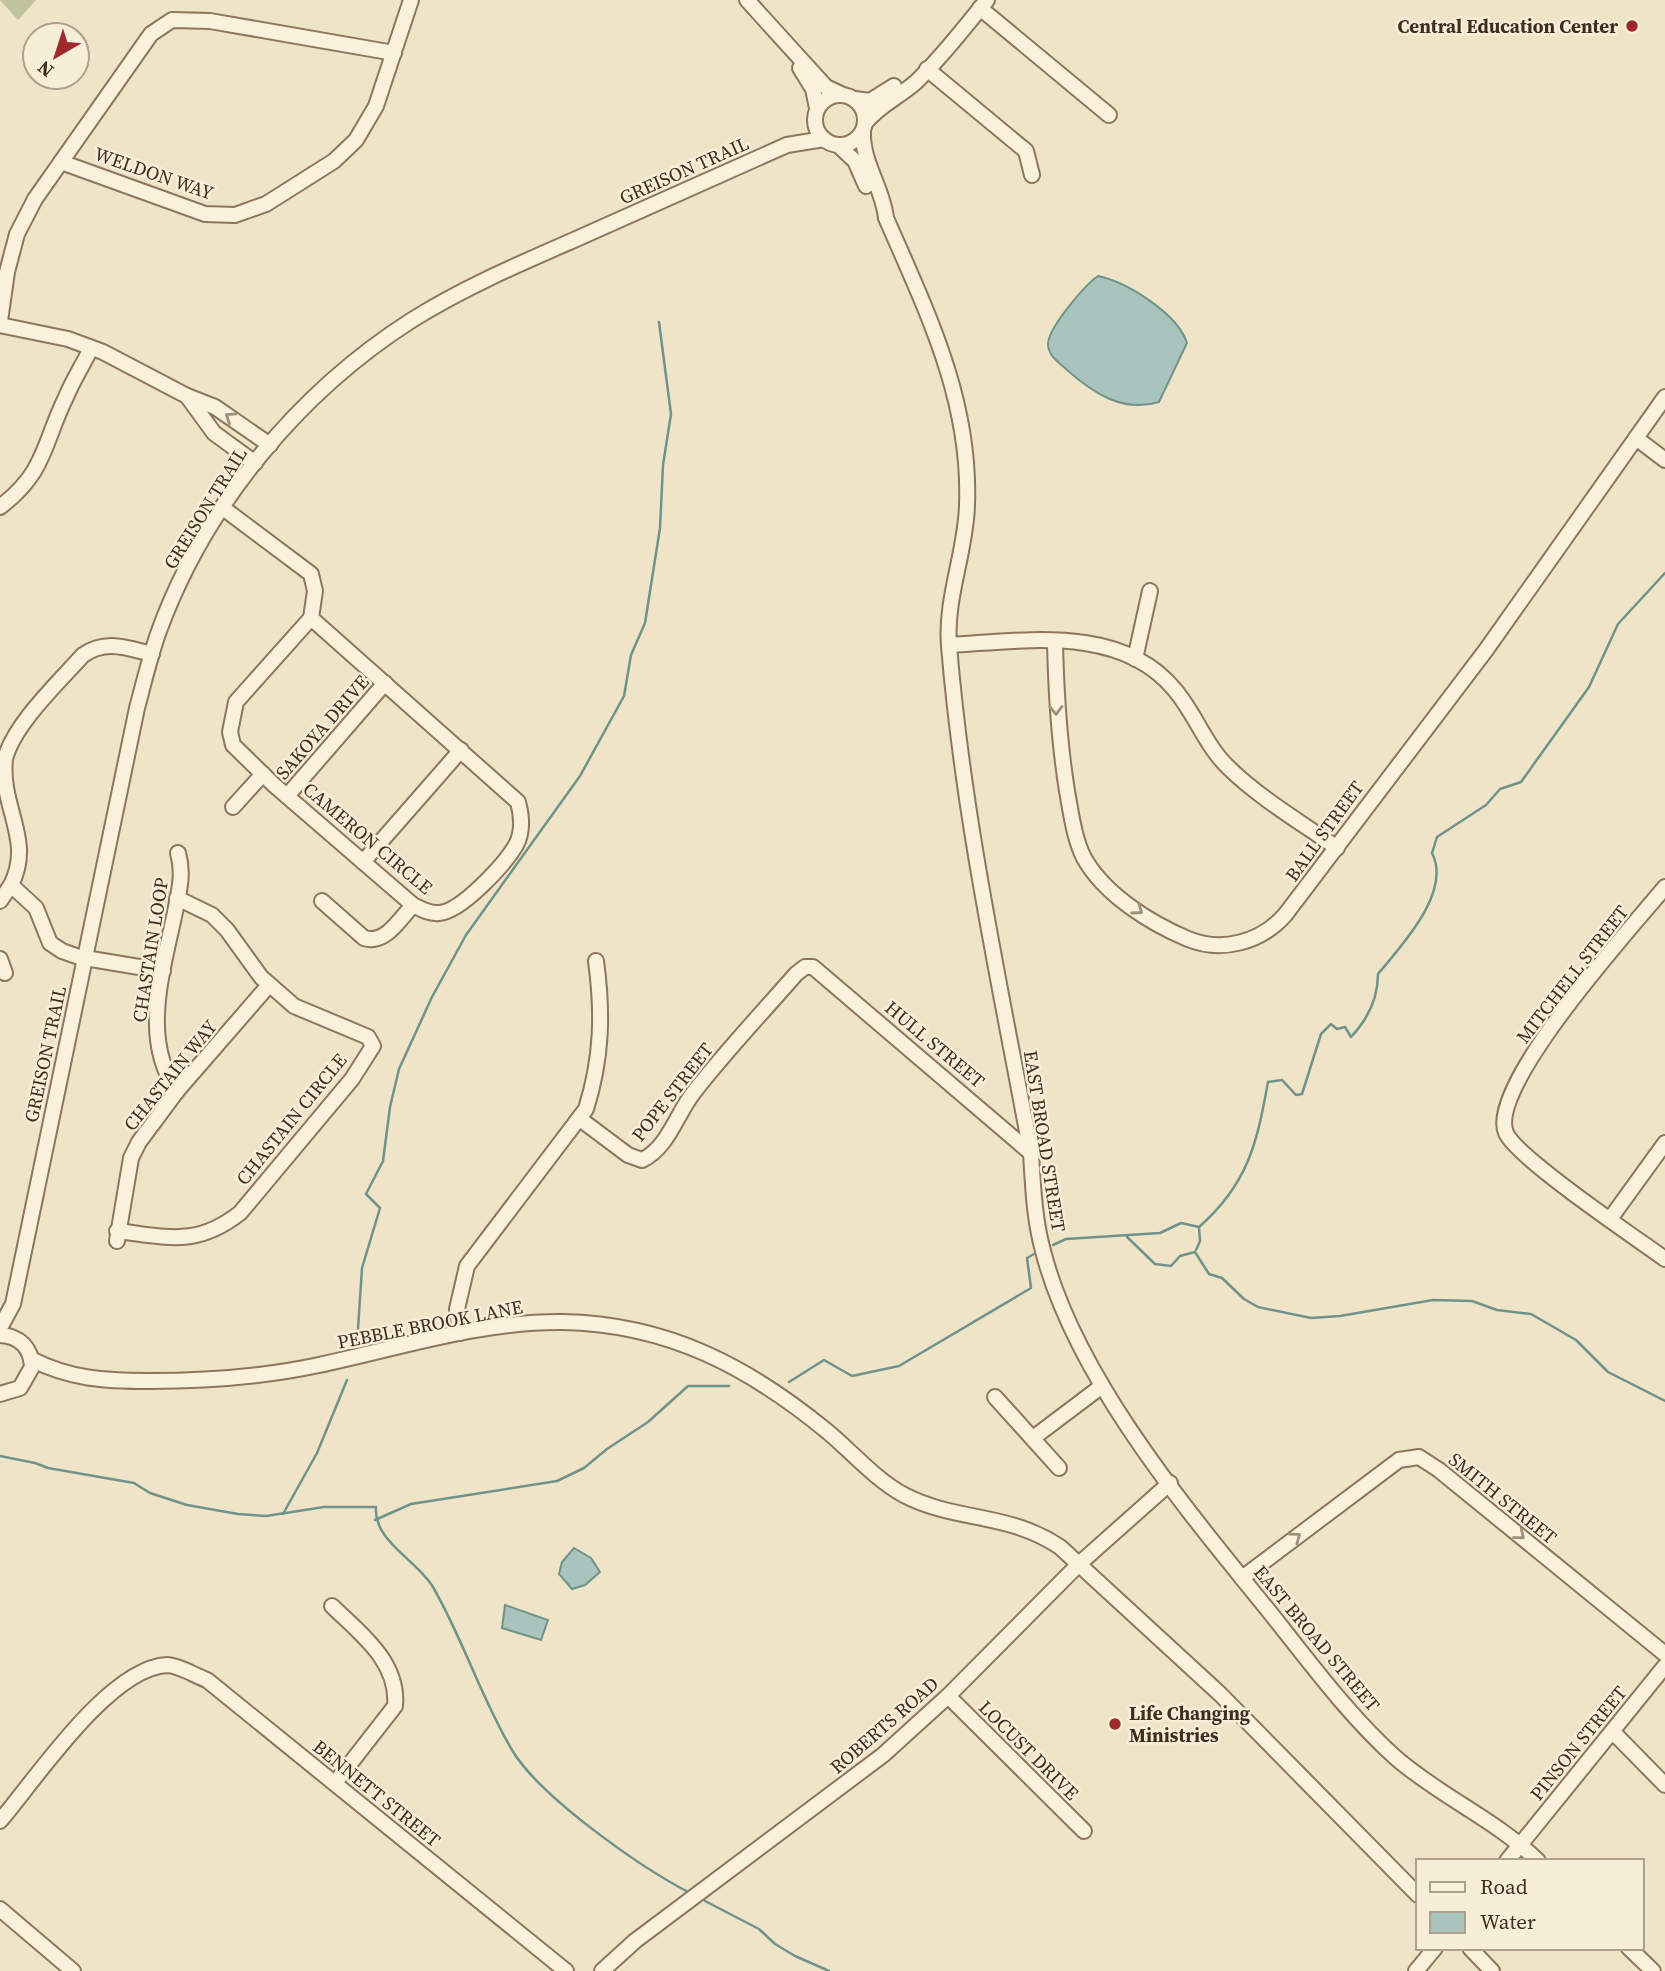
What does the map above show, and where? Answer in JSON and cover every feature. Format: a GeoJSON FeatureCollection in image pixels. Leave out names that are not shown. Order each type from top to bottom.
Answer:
{"type":"FeatureCollection","features":[{"type":"Feature","properties":{"kind":"street","name":"WELDON WAY"},"geometry":{"type":"LineString","coordinates":[[61,162],[205,214],[235,215],[266,204],[334,161],[356,140],[376,106],[411,0]]}},
{"type":"Feature","properties":{"kind":"street"},"geometry":{"type":"LineString","coordinates":[[747,0],[826,87],[849,97]]}},
{"type":"Feature","properties":{"kind":"street"},"geometry":{"type":"LineString","coordinates":[[831,142],[852,142],[864,127],[946,52],[984,4],[1109,115]]}},
{"type":"Feature","properties":{"kind":"street"},"geometry":{"type":"LineString","coordinates":[[270,445],[215,407],[187,396],[151,375],[68,339],[0,323],[6,272],[17,233],[35,199],[151,34],[172,20],[210,21],[394,53]]}},
{"type":"Feature","properties":{"kind":"street","name":"EAST BROAD STREET"},"geometry":{"type":"LineString","coordinates":[[780,37],[813,89],[816,115],[831,142],[855,161],[877,209],[886,218]]}},
{"type":"Feature","properties":{"kind":"street"},"geometry":{"type":"LineString","coordinates":[[816,115],[828,97],[870,101],[909,76],[927,69]]}},
{"type":"Feature","properties":{"kind":"street"},"geometry":{"type":"LineString","coordinates":[[927,69],[1026,151],[1032,175]]}},
{"type":"Feature","properties":{"kind":"street","name":"EAST BROAD STREET"},"geometry":{"type":"LineString","coordinates":[[849,97],[863,110],[862,147],[886,218],[939,339],[963,424],[968,471],[967,509],[949,624],[949,645],[964,768],[1031,1153],[1033,1203],[1042,1249],[1076,1340],[1102,1386],[1170,1483],[1340,1700],[1395,1757],[1438,1791],[1520,1844],[1536,1859]]}},
{"type":"Feature","properties":{"kind":"street","name":"GREISON TRAIL"},"geometry":{"type":"LineString","coordinates":[[787,145],[816,115]]}},
{"type":"Feature","properties":{"kind":"street","name":"GREISON TRAIL"},"geometry":{"type":"LineString","coordinates":[[0,1328],[13,1304],[137,708],[152,654],[180,583],[223,508],[254,463],[317,393],[361,356],[413,319],[548,251],[787,145],[831,142]]}},
{"type":"Feature","properties":{"kind":"street"},"geometry":{"type":"LineString","coordinates":[[0,508],[22,491],[40,464],[65,398],[91,348]]}},
{"type":"Feature","properties":{"kind":"street"},"geometry":{"type":"LineString","coordinates":[[187,396],[214,433],[254,463]]}},
{"type":"Feature","properties":{"kind":"street","name":"BALL STREET"},"geometry":{"type":"LineString","coordinates":[[1055,642],[1057,728],[1072,824],[1084,858],[1108,889],[1169,931],[1206,947],[1244,942],[1272,930],[1337,848],[1486,650],[1665,397]]}},
{"type":"Feature","properties":{"kind":"street"},"geometry":{"type":"LineString","coordinates":[[1636,438],[1665,460]]}},
{"type":"Feature","properties":{"kind":"street"},"geometry":{"type":"LineString","coordinates":[[223,508],[311,574],[315,591],[311,618]]}},
{"type":"Feature","properties":{"kind":"street"},"geometry":{"type":"LineString","coordinates":[[1135,659],[1150,591]]}},
{"type":"Feature","properties":{"kind":"street","name":"CAMERON CIRCLE"},"geometry":{"type":"LineString","coordinates":[[311,618],[385,683],[518,802],[521,829],[516,846],[470,897],[455,909],[439,914],[413,905],[287,796],[233,745],[230,732],[236,702],[311,618]]}},
{"type":"Feature","properties":{"kind":"street"},"geometry":{"type":"LineString","coordinates":[[949,645],[1083,641],[1135,659],[1174,688],[1197,719],[1212,749],[1230,769],[1337,848]]}},
{"type":"Feature","properties":{"kind":"street"},"geometry":{"type":"LineString","coordinates":[[0,901],[20,867],[20,851],[5,808],[2,784],[5,758],[13,739],[83,655],[93,648],[107,644],[152,654]]}},
{"type":"Feature","properties":{"kind":"street","name":"SAKOYA DRIVE"},"geometry":{"type":"LineString","coordinates":[[287,796],[385,683]]}},
{"type":"Feature","properties":{"kind":"street"},"geometry":{"type":"LineString","coordinates":[[363,862],[461,750]]}},
{"type":"Feature","properties":{"kind":"street"},"geometry":{"type":"LineString","coordinates":[[233,807],[263,774]]}},
{"type":"Feature","properties":{"kind":"street","name":"CHASTAIN LOOP"},"geometry":{"type":"LineString","coordinates":[[177,1091],[166,1076],[156,1040],[163,971],[183,871],[178,853]]}},
{"type":"Feature","properties":{"kind":"street"},"geometry":{"type":"LineString","coordinates":[[11,885],[36,908],[50,943],[72,955],[163,971]]}},
{"type":"Feature","properties":{"kind":"street","name":"MITCHELL STREET"},"geometry":{"type":"LineString","coordinates":[[1610,1219],[1527,1157],[1507,1134],[1506,1104],[1524,1068],[1552,1027],[1665,887]]}},
{"type":"Feature","properties":{"kind":"street","name":"CHASTAIN CIRCLE"},"geometry":{"type":"LineString","coordinates":[[117,1236],[183,1237],[206,1235],[221,1228],[240,1213],[365,1060],[373,1046],[368,1037],[294,1006],[269,985],[227,930],[212,915],[177,898]]}},
{"type":"Feature","properties":{"kind":"street"},"geometry":{"type":"LineString","coordinates":[[322,901],[364,938],[371,941],[385,936],[413,905]]}},
{"type":"Feature","properties":{"kind":"street"},"geometry":{"type":"LineString","coordinates":[[460,1334],[457,1309],[467,1266],[488,1235],[580,1119],[595,1081],[601,1041],[602,1008],[596,961]]}},
{"type":"Feature","properties":{"kind":"street","name":"POPE STREET"},"geometry":{"type":"LineString","coordinates":[[580,1119],[628,1155],[642,1160],[647,1157],[661,1143],[691,1095],[730,1049],[796,974],[805,967],[813,967]]}},
{"type":"Feature","properties":{"kind":"street","name":"HULL STREET"},"geometry":{"type":"LineString","coordinates":[[813,967],[1031,1153]]}},
{"type":"Feature","properties":{"kind":"street","name":"CHASTAIN WAY"},"geometry":{"type":"LineString","coordinates":[[117,1236],[131,1158],[177,1091],[269,985]]}},
{"type":"Feature","properties":{"kind":"street"},"geometry":{"type":"LineString","coordinates":[[1665,1143],[1610,1219],[1665,1259]]}},
{"type":"Feature","properties":{"kind":"street","name":"GREISON TRAIL"},"geometry":{"type":"LineString","coordinates":[[13,1304],[18,1340]]}},
{"type":"Feature","properties":{"kind":"street","name":"PEBBLE BROOK LANE"},"geometry":{"type":"LineString","coordinates":[[2,1398],[25,1383],[58,1374],[140,1381],[229,1378],[317,1366],[460,1334],[533,1322],[615,1326],[712,1355],[741,1369],[788,1399],[897,1491],[930,1505],[1031,1529],[1079,1564],[1288,1760],[1416,1893]]}},
{"type":"Feature","properties":{"kind":"street"},"geometry":{"type":"LineString","coordinates":[[0,1335],[18,1340],[31,1359],[25,1383]]}},
{"type":"Feature","properties":{"kind":"street","name":"PEBBLE BROOK LANE"},"geometry":{"type":"LineString","coordinates":[[31,1359],[58,1374]]}},
{"type":"Feature","properties":{"kind":"street"},"geometry":{"type":"LineString","coordinates":[[1033,1438],[1102,1386]]}},
{"type":"Feature","properties":{"kind":"street"},"geometry":{"type":"LineString","coordinates":[[995,1397],[1059,1468]]}},
{"type":"Feature","properties":{"kind":"street","name":"SMITH STREET"},"geometry":{"type":"LineString","coordinates":[[1242,1578],[1399,1460],[1419,1457],[1439,1469],[1665,1654]]}},
{"type":"Feature","properties":{"kind":"street","name":"ROBERTS ROAD"},"geometry":{"type":"LineString","coordinates":[[602,1971],[635,1941],[884,1755],[948,1696],[1079,1564],[1170,1483]]}},
{"type":"Feature","properties":{"kind":"street"},"geometry":{"type":"LineString","coordinates":[[332,1606],[386,1663],[397,1690],[395,1706],[335,1783]]}},
{"type":"Feature","properties":{"kind":"street","name":"BENNETT STREET"},"geometry":{"type":"LineString","coordinates":[[0,1822],[104,1697],[134,1674],[168,1665],[207,1680],[566,1971]]}},
{"type":"Feature","properties":{"kind":"street","name":"PINSON STREET"},"geometry":{"type":"LineString","coordinates":[[1509,1859],[1665,1666]]}},
{"type":"Feature","properties":{"kind":"street","name":"LOCUST DRIVE"},"geometry":{"type":"LineString","coordinates":[[948,1696],[1084,1831]]}},
{"type":"Feature","properties":{"kind":"street"},"geometry":{"type":"LineString","coordinates":[[1613,1732],[1665,1785]]}},
{"type":"Feature","properties":{"kind":"street"},"geometry":{"type":"LineString","coordinates":[[0,1909],[73,1971]]}},
{"type":"Feature","properties":{"kind":"street"},"geometry":{"type":"LineString","coordinates":[[1416,1971],[1433,1950]]}},
{"type":"Feature","properties":{"kind":"street"},"geometry":{"type":"LineString","coordinates":[[1472,1950],[1492,1971]]}},
{"type":"Feature","properties":{"kind":"street"},"geometry":{"type":"LineString","coordinates":[[1631,1950],[1653,1971]]}},
{"type":"Feature","properties":{"kind":"green space"},"geometry":{"type":"Polygon","coordinates":[[[0,0],[36,0],[18,20],[0,0]]]}},
{"type":"Feature","properties":{"kind":"water"},"geometry":{"type":"Polygon","coordinates":[[[1098,276],[1137,292],[1163,311],[1182,332],[1187,343],[1159,402],[1133,405],[1109,399],[1077,378],[1050,353],[1049,338],[1060,319],[1098,276]]]}},
{"type":"Feature","properties":{"kind":"water"},"geometry":{"type":"Polygon","coordinates":[[[574,1548],[591,1558],[600,1572],[585,1585],[572,1589],[559,1574],[562,1562],[574,1548]]]}},
{"type":"Feature","properties":{"kind":"water"},"geometry":{"type":"Polygon","coordinates":[[[505,1605],[548,1620],[541,1640],[502,1628],[505,1605]]]}},
{"type":"Feature","properties":{"kind":"waterway"},"geometry":{"type":"LineString","coordinates":[[357,1344],[362,1268],[380,1208],[366,1194],[383,1161],[390,1107],[399,1069],[432,997],[466,935],[580,776],[624,696],[631,655],[645,623],[660,528],[663,465],[671,414],[659,322]]}},
{"type":"Feature","properties":{"kind":"waterway"},"geometry":{"type":"LineString","coordinates":[[1053,1245],[1066,1239],[1160,1233],[1181,1223],[1199,1227],[1216,1211],[1229,1195],[1248,1161],[1268,1082],[1282,1080],[1296,1095],[1302,1094],[1321,1034],[1331,1024],[1337,1029],[1345,1027],[1351,1037],[1367,1016],[1374,1000],[1378,974],[1411,933],[1430,901],[1436,868],[1432,853],[1437,837],[1486,805],[1500,789],[1521,782],[1589,687],[1618,624],[1665,573]]}},
{"type":"Feature","properties":{"kind":"waterway"},"geometry":{"type":"LineString","coordinates":[[1196,1250],[1200,1241],[1199,1227]]}},
{"type":"Feature","properties":{"kind":"waterway"},"geometry":{"type":"LineString","coordinates":[[1127,1237],[1155,1264],[1171,1266],[1180,1256],[1195,1252],[1209,1274],[1222,1278],[1244,1299],[1258,1307],[1311,1318],[1340,1316],[1433,1300],[1472,1301],[1497,1310],[1531,1314],[1576,1340],[1608,1372],[1665,1401]]}},
{"type":"Feature","properties":{"kind":"waterway"},"geometry":{"type":"LineString","coordinates":[[789,1382],[824,1360],[852,1376],[899,1366],[1031,1288],[1027,1258],[1034,1254]]}},
{"type":"Feature","properties":{"kind":"waterway"},"geometry":{"type":"LineString","coordinates":[[283,1514],[317,1453],[347,1380]]}},
{"type":"Feature","properties":{"kind":"waterway"},"geometry":{"type":"LineString","coordinates":[[375,1520],[411,1504],[557,1481],[584,1468],[648,1422],[688,1386],[729,1386]]}},
{"type":"Feature","properties":{"kind":"waterway"},"geometry":{"type":"LineString","coordinates":[[0,1456],[48,1468],[134,1483],[150,1493],[187,1505],[238,1514],[266,1516],[324,1507],[376,1507],[377,1519],[388,1540],[433,1587],[501,1730],[526,1769],[567,1809],[619,1849],[690,1893]]}},
{"type":"Feature","properties":{"kind":"waterway"},"geometry":{"type":"LineString","coordinates":[[705,1901],[759,1929],[775,1944],[795,1956],[829,1971]]}},
{"type":"Feature","properties":{"kind":"place","name":"Central Education Center"},"geometry":{"type":"Point","coordinates":[1632,26]}},
{"type":"Feature","properties":{"kind":"place","name":"Life Changing Ministries"},"geometry":{"type":"Point","coordinates":[1115,1724]}}]}
